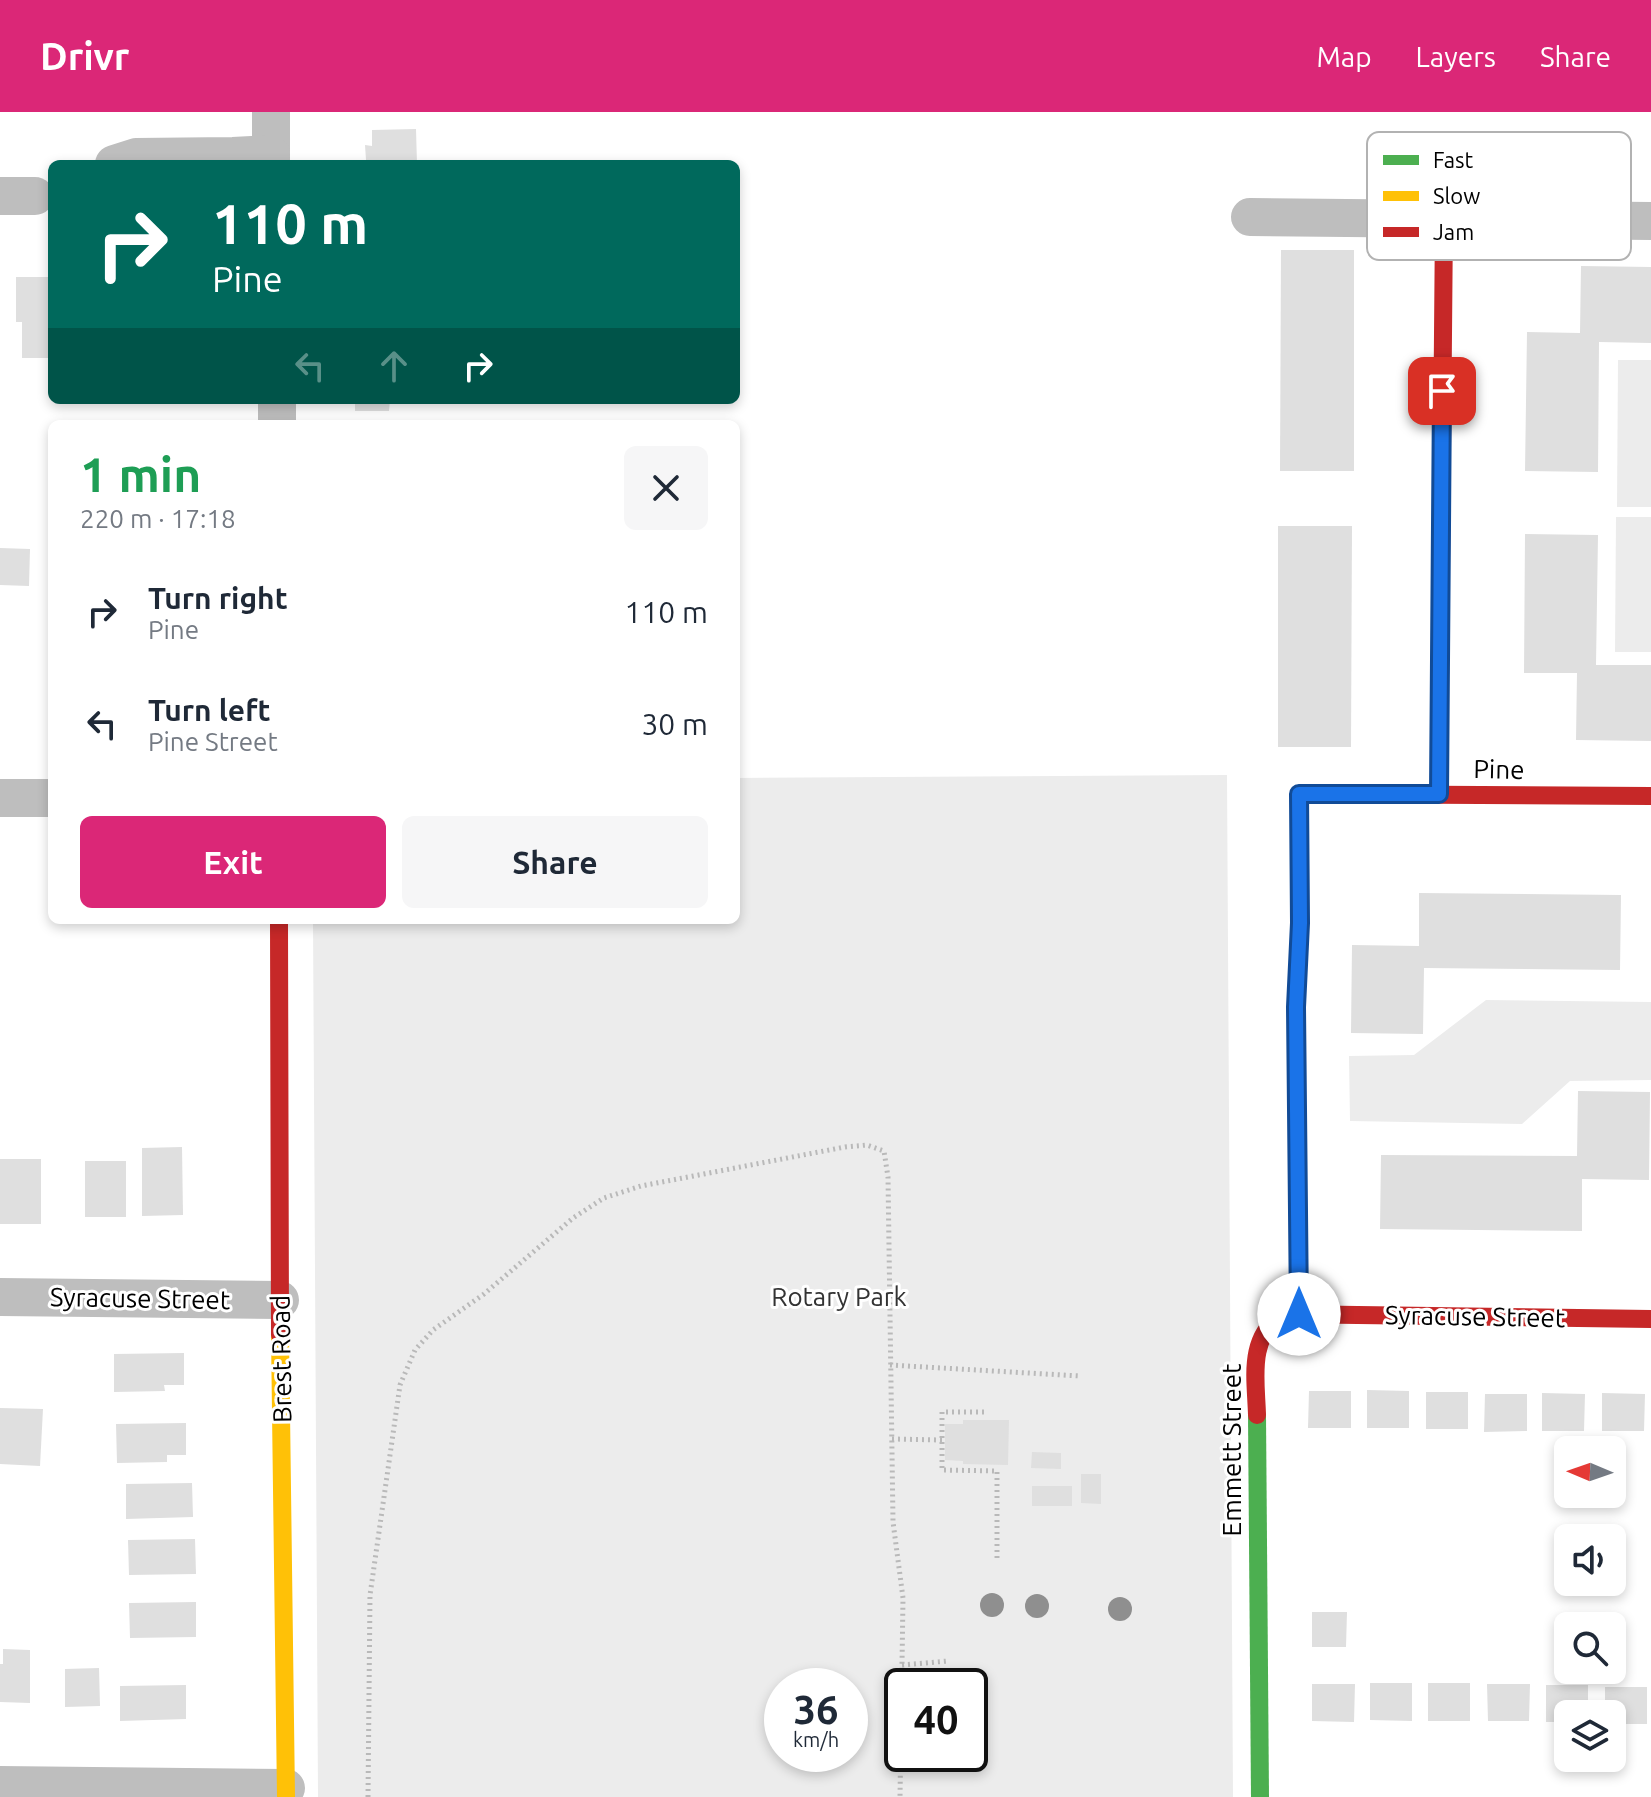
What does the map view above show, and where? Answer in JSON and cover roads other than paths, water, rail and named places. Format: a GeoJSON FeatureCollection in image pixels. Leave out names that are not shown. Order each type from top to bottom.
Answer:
{"type":"FeatureCollection","features":[{"type":"Feature","properties":{"kind":"street"},"geometry":{"type":"LineString","coordinates":[[127,160],[136,157],[233,156],[271,159],[271,112]]}},
{"type":"Feature","properties":{"kind":"street"},"geometry":{"type":"LineString","coordinates":[[1250,217],[1367,218]]}},
{"type":"Feature","properties":{"kind":"street"},"geometry":{"type":"LineString","coordinates":[[1631,221],[1651,221]]}},
{"type":"Feature","properties":{"kind":"street"},"geometry":{"type":"LineString","coordinates":[[1439,794],[1444,260]]}},
{"type":"Feature","properties":{"kind":"street","name":"Pine"},"geometry":{"type":"LineString","coordinates":[[1299,1314],[1296,1007],[1300,923],[1299,794],[1651,796]]}},
{"type":"Feature","properties":{"kind":"street"},"geometry":{"type":"LineString","coordinates":[[0,798],[48,798]]}},
{"type":"Feature","properties":{"kind":"street","name":"Brest Road"},"geometry":{"type":"LineString","coordinates":[[279,924],[286,1792]]}},
{"type":"Feature","properties":{"kind":"street","name":"Syracuse Street"},"geometry":{"type":"LineString","coordinates":[[0,1297],[280,1300]]}},
{"type":"Feature","properties":{"kind":"street","name":"Emmett Street"},"geometry":{"type":"LineString","coordinates":[[1260,1797],[1256,1355],[1261,1335],[1273,1320],[1283,1314],[1299,1314]]}},
{"type":"Feature","properties":{"kind":"street","name":"Syracuse Street"},"geometry":{"type":"LineString","coordinates":[[1299,1314],[1651,1319]]}},
{"type":"Feature","properties":{"kind":"street"},"geometry":{"type":"LineString","coordinates":[[0,1785],[286,1792]]}},
{"type":"Feature","properties":{"kind":"park label","name":"Rotary Park"},"geometry":{"type":"Point","coordinates":[839,1296]}}]}
